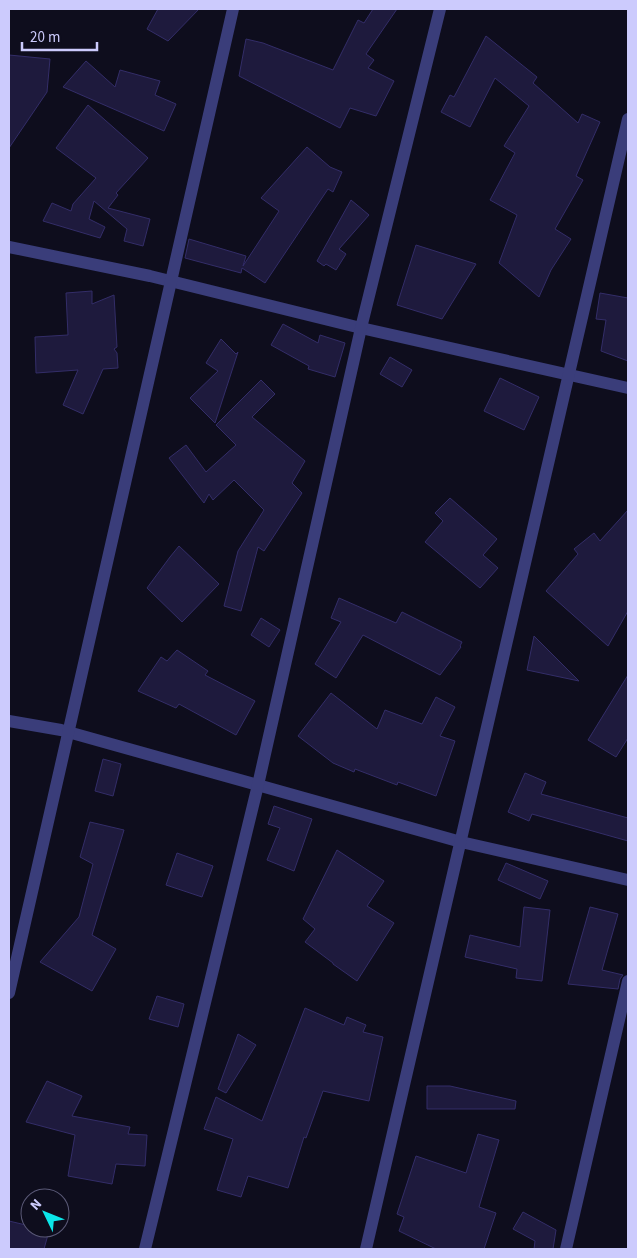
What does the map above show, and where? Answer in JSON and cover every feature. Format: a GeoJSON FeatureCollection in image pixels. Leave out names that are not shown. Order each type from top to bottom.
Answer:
{"type":"FeatureCollection","features":[{"type":"Feature","properties":{"kind":"street"},"geometry":{"type":"LineString","coordinates":[[9,993],[233,9]]}},
{"type":"Feature","properties":{"kind":"street"},"geometry":{"type":"LineString","coordinates":[[145,1249],[258,785],[361,328],[440,9]]}},
{"type":"Feature","properties":{"kind":"street"},"geometry":{"type":"LineString","coordinates":[[366,1249],[628,119]]}},
{"type":"Feature","properties":{"kind":"street"},"geometry":{"type":"LineString","coordinates":[[9,247],[171,282],[361,328],[628,388]]}},
{"type":"Feature","properties":{"kind":"street"},"geometry":{"type":"LineString","coordinates":[[9,721],[68,732],[461,842],[628,880]]}},
{"type":"Feature","properties":{"kind":"street"},"geometry":{"type":"LineString","coordinates":[[566,1249],[628,982]]}},
{"type":"Feature","properties":{"kind":"building"},"geometry":{"type":"Polygon","coordinates":[[[158,9],[199,9],[168,41],[147,29],[158,9]]]}},
{"type":"Feature","properties":{"kind":"building"},"geometry":{"type":"Polygon","coordinates":[[[373,9],[397,9],[366,54],[374,60],[368,68],[394,81],[376,116],[350,108],[340,128],[239,76],[246,39],[263,43],[333,70],[358,20],[364,23],[373,9]]]}},
{"type":"Feature","properties":{"kind":"building"},"geometry":{"type":"Polygon","coordinates":[[[486,36],[537,77],[533,83],[578,123],[582,114],[600,122],[576,176],[583,180],[555,229],[571,239],[551,270],[539,297],[499,263],[517,215],[490,200],[515,153],[504,146],[529,106],[495,78],[470,127],[441,112],[450,95],[454,97],[486,36]]]}},
{"type":"Feature","properties":{"kind":"building"},"geometry":{"type":"Polygon","coordinates":[[[9,55],[50,59],[47,92],[9,148],[9,55]]]}},
{"type":"Feature","properties":{"kind":"building"},"geometry":{"type":"Polygon","coordinates":[[[86,61],[115,87],[120,70],[160,81],[155,95],[176,104],[164,131],[63,87],[86,61]]]}},
{"type":"Feature","properties":{"kind":"building"},"geometry":{"type":"Polygon","coordinates":[[[88,105],[148,158],[116,193],[118,195],[108,208],[150,219],[143,246],[124,241],[127,229],[94,201],[89,219],[105,227],[100,238],[43,221],[52,203],[71,211],[73,204],[96,178],[56,148],[88,105]]]}},
{"type":"Feature","properties":{"kind":"building"},"geometry":{"type":"Polygon","coordinates":[[[307,147],[330,167],[342,172],[333,192],[328,189],[265,283],[242,268],[241,273],[185,258],[189,239],[246,256],[243,266],[279,211],[261,198],[307,147]]]}},
{"type":"Feature","properties":{"kind":"building"},"geometry":{"type":"Polygon","coordinates":[[[351,200],[369,215],[339,249],[346,254],[336,270],[326,264],[324,266],[317,261],[351,200]]]}},
{"type":"Feature","properties":{"kind":"building"},"geometry":{"type":"Polygon","coordinates":[[[416,245],[476,264],[442,319],[397,305],[416,245]]]}},
{"type":"Feature","properties":{"kind":"building"},"geometry":{"type":"Polygon","coordinates":[[[92,291],[92,304],[114,295],[117,347],[114,349],[117,353],[118,368],[103,369],[83,414],[63,405],[78,370],[36,373],[35,337],[68,335],[66,293],[92,291]]]}},
{"type":"Feature","properties":{"kind":"building"},"geometry":{"type":"Polygon","coordinates":[[[600,293],[628,298],[628,361],[601,351],[606,320],[596,319],[600,293]]]}},
{"type":"Feature","properties":{"kind":"building"},"geometry":{"type":"Polygon","coordinates":[[[283,324],[318,343],[320,335],[345,343],[335,377],[308,369],[309,366],[271,345],[283,324]]]}},
{"type":"Feature","properties":{"kind":"building"},"geometry":{"type":"Polygon","coordinates":[[[221,339],[236,354],[238,352],[215,423],[190,398],[218,371],[206,363],[221,339]]]}},
{"type":"Feature","properties":{"kind":"building"},"geometry":{"type":"Polygon","coordinates":[[[390,357],[412,370],[402,387],[380,374],[390,357]]]}},
{"type":"Feature","properties":{"kind":"building"},"geometry":{"type":"Polygon","coordinates":[[[500,378],[539,397],[524,430],[484,411],[500,378]]]}},
{"type":"Feature","properties":{"kind":"building"},"geometry":{"type":"Polygon","coordinates":[[[261,380],[275,394],[252,417],[305,461],[292,483],[302,493],[264,551],[258,547],[241,611],[224,606],[238,551],[264,510],[234,480],[213,500],[209,494],[204,503],[169,458],[186,445],[206,472],[236,445],[216,425],[261,380]]]}},
{"type":"Feature","properties":{"kind":"building"},"geometry":{"type":"Polygon","coordinates":[[[450,498],[497,539],[483,555],[498,568],[480,588],[425,542],[443,521],[435,513],[450,498]]]}},
{"type":"Feature","properties":{"kind":"building"},"geometry":{"type":"Polygon","coordinates":[[[628,510],[628,611],[608,646],[546,591],[578,554],[574,549],[594,533],[600,541],[628,510]]]}},
{"type":"Feature","properties":{"kind":"building"},"geometry":{"type":"Polygon","coordinates":[[[179,546],[219,584],[182,622],[147,588],[179,546]]]}},
{"type":"Feature","properties":{"kind":"building"},"geometry":{"type":"Polygon","coordinates":[[[339,598],[396,623],[402,612],[462,642],[461,647],[440,675],[363,635],[336,678],[315,664],[341,622],[331,618],[339,598]]]}},
{"type":"Feature","properties":{"kind":"building"},"geometry":{"type":"Polygon","coordinates":[[[261,618],[280,630],[269,647],[251,635],[261,618]]]}},
{"type":"Feature","properties":{"kind":"building"},"geometry":{"type":"Polygon","coordinates":[[[534,636],[579,681],[527,670],[534,636]]]}},
{"type":"Feature","properties":{"kind":"building"},"geometry":{"type":"Polygon","coordinates":[[[177,650],[208,671],[205,675],[255,701],[236,735],[179,704],[176,708],[138,691],[161,657],[167,661],[177,650]]]}},
{"type":"Feature","properties":{"kind":"building"},"geometry":{"type":"Polygon","coordinates":[[[628,675],[628,738],[616,757],[588,740],[628,675]]]}},
{"type":"Feature","properties":{"kind":"building"},"geometry":{"type":"Polygon","coordinates":[[[331,693],[377,729],[385,710],[422,724],[436,697],[455,707],[440,736],[455,741],[436,796],[398,782],[397,785],[355,769],[354,772],[333,763],[298,736],[331,693]]]}},
{"type":"Feature","properties":{"kind":"building"},"geometry":{"type":"Polygon","coordinates":[[[103,759],[121,764],[113,796],[95,791],[103,759]]]}},
{"type":"Feature","properties":{"kind":"building"},"geometry":{"type":"Polygon","coordinates":[[[525,773],[546,782],[541,794],[628,818],[628,841],[532,814],[529,821],[508,812],[525,773]]]}},
{"type":"Feature","properties":{"kind":"building"},"geometry":{"type":"Polygon","coordinates":[[[274,806],[312,819],[294,871],[267,860],[280,828],[268,824],[274,806]]]}},
{"type":"Feature","properties":{"kind":"building"},"geometry":{"type":"Polygon","coordinates":[[[90,822],[124,830],[92,935],[116,949],[92,991],[40,962],[79,917],[93,864],[80,857],[90,822]]]}},
{"type":"Feature","properties":{"kind":"building"},"geometry":{"type":"Polygon","coordinates":[[[337,850],[384,881],[367,906],[394,923],[357,981],[305,942],[315,929],[303,919],[337,850]]]}},
{"type":"Feature","properties":{"kind":"building"},"geometry":{"type":"Polygon","coordinates":[[[177,853],[213,866],[202,897],[166,885],[177,853]]]}},
{"type":"Feature","properties":{"kind":"building"},"geometry":{"type":"Polygon","coordinates":[[[506,863],[548,881],[540,899],[498,880],[506,863]]]}},
{"type":"Feature","properties":{"kind":"building"},"geometry":{"type":"Polygon","coordinates":[[[524,907],[550,910],[542,981],[516,978],[517,969],[465,957],[470,935],[520,947],[524,907]]]}},
{"type":"Feature","properties":{"kind":"building"},"geometry":{"type":"Polygon","coordinates":[[[590,907],[618,914],[602,970],[623,975],[618,989],[568,984],[590,907]]]}},
{"type":"Feature","properties":{"kind":"building"},"geometry":{"type":"Polygon","coordinates":[[[157,996],[184,1004],[178,1027],[149,1019],[157,996]]]}},
{"type":"Feature","properties":{"kind":"building"},"geometry":{"type":"Polygon","coordinates":[[[305,1008],[344,1025],[347,1017],[366,1025],[363,1032],[383,1037],[369,1101],[323,1091],[306,1138],[304,1137],[288,1188],[248,1176],[241,1197],[217,1190],[233,1139],[204,1129],[216,1097],[262,1121],[305,1008]]]}},
{"type":"Feature","properties":{"kind":"building"},"geometry":{"type":"Polygon","coordinates":[[[238,1034],[256,1045],[226,1093],[218,1089],[238,1034]]]}},
{"type":"Feature","properties":{"kind":"building"},"geometry":{"type":"Polygon","coordinates":[[[47,1081],[82,1096],[72,1116],[130,1127],[128,1134],[147,1135],[145,1166],[116,1164],[112,1184],[68,1176],[75,1135],[26,1122],[47,1081]]]}},
{"type":"Feature","properties":{"kind":"building"},"geometry":{"type":"Polygon","coordinates":[[[427,1086],[450,1086],[516,1101],[515,1109],[427,1109],[427,1086]]]}},
{"type":"Feature","properties":{"kind":"building"},"geometry":{"type":"Polygon","coordinates":[[[478,1134],[499,1140],[479,1207],[496,1213],[484,1249],[436,1249],[399,1231],[404,1217],[397,1214],[416,1156],[466,1173],[478,1134]]]}},
{"type":"Feature","properties":{"kind":"building"},"geometry":{"type":"Polygon","coordinates":[[[523,1212],[556,1230],[553,1249],[534,1249],[535,1241],[513,1229],[523,1212]]]}},
{"type":"Feature","properties":{"kind":"building"},"geometry":{"type":"Polygon","coordinates":[[[9,1221],[20,1224],[20,1238],[47,1238],[44,1249],[9,1249],[9,1221]]]}}]}
